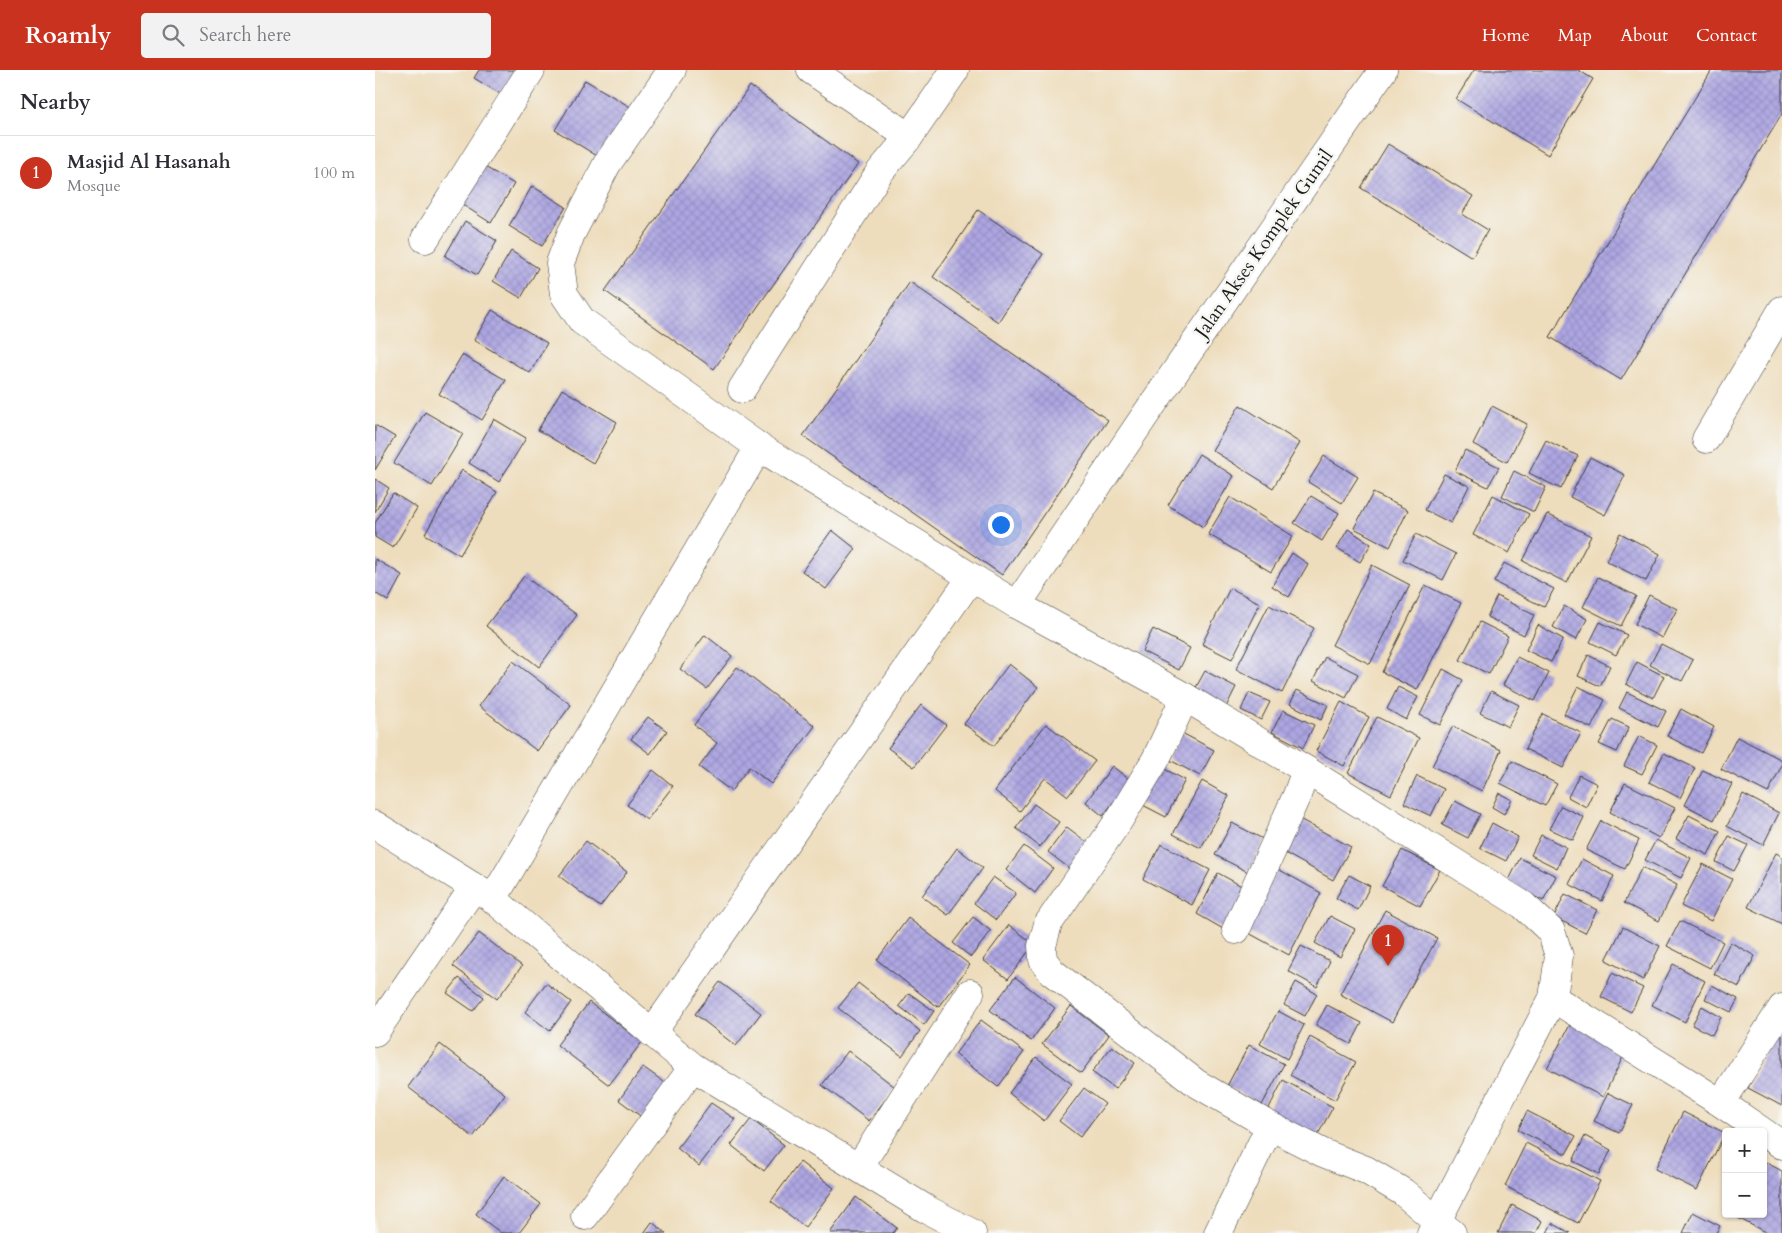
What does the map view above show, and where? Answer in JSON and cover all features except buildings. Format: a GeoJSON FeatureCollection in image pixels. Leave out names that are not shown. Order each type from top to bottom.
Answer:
{"type":"FeatureCollection","features":[{"type":"Feature","properties":{"kind":"street"},"geometry":{"type":"LineString","coordinates":[[425,239],[531,70]]}},
{"type":"Feature","properties":{"kind":"street"},"geometry":{"type":"LineString","coordinates":[[673,70],[607,164],[571,234],[560,263],[564,294],[582,321],[759,447],[971,578],[1185,698],[1306,770],[1523,905],[1551,930],[1559,956],[1553,998],[1440,1229],[1403,1192],[1366,1170],[1323,1153],[1271,1126],[1196,1082],[1052,972],[1043,960],[1041,946],[1048,924],[1124,812],[1156,759],[1185,698]]}},
{"type":"Feature","properties":{"kind":"street"},"geometry":{"type":"LineString","coordinates":[[811,70],[909,137]]}},
{"type":"Feature","properties":{"kind":"street"},"geometry":{"type":"LineString","coordinates":[[742,389],[879,173],[909,137],[955,70]]}},
{"type":"Feature","properties":{"kind":"street","name":"Jalan Akses Komplek Gumil"},"geometry":{"type":"LineString","coordinates":[[1017,605],[1383,70]]}},
{"type":"Feature","properties":{"kind":"street"},"geometry":{"type":"LineString","coordinates":[[1706,439],[1782,310]]}},
{"type":"Feature","properties":{"kind":"street"},"geometry":{"type":"LineString","coordinates":[[375,1032],[484,893],[759,447]]}},
{"type":"Feature","properties":{"kind":"street"},"geometry":{"type":"LineString","coordinates":[[652,1033],[971,578]]}},
{"type":"Feature","properties":{"kind":"street"},"geometry":{"type":"LineString","coordinates":[[1236,930],[1297,795],[1306,770]]}},
{"type":"Feature","properties":{"kind":"street"},"geometry":{"type":"LineString","coordinates":[[375,825],[484,893],[693,1067],[859,1166],[926,1209],[971,1233]]}},
{"type":"Feature","properties":{"kind":"street"},"geometry":{"type":"LineString","coordinates":[[859,1166],[970,994]]}},
{"type":"Feature","properties":{"kind":"street"},"geometry":{"type":"LineString","coordinates":[[1553,998],[1721,1102],[1782,1145]]}},
{"type":"Feature","properties":{"kind":"street"},"geometry":{"type":"LineString","coordinates":[[1721,1102],[1782,1008]]}},
{"type":"Feature","properties":{"kind":"street"},"geometry":{"type":"LineString","coordinates":[[585,1216],[693,1067]]}},
{"type":"Feature","properties":{"kind":"street"},"geometry":{"type":"LineString","coordinates":[[1218,1233],[1271,1126]]}},
{"type":"Feature","properties":{"kind":"place","name":"Masjid Al Hasanah"},"geometry":{"type":"Point","coordinates":[1388,966]}}]}
